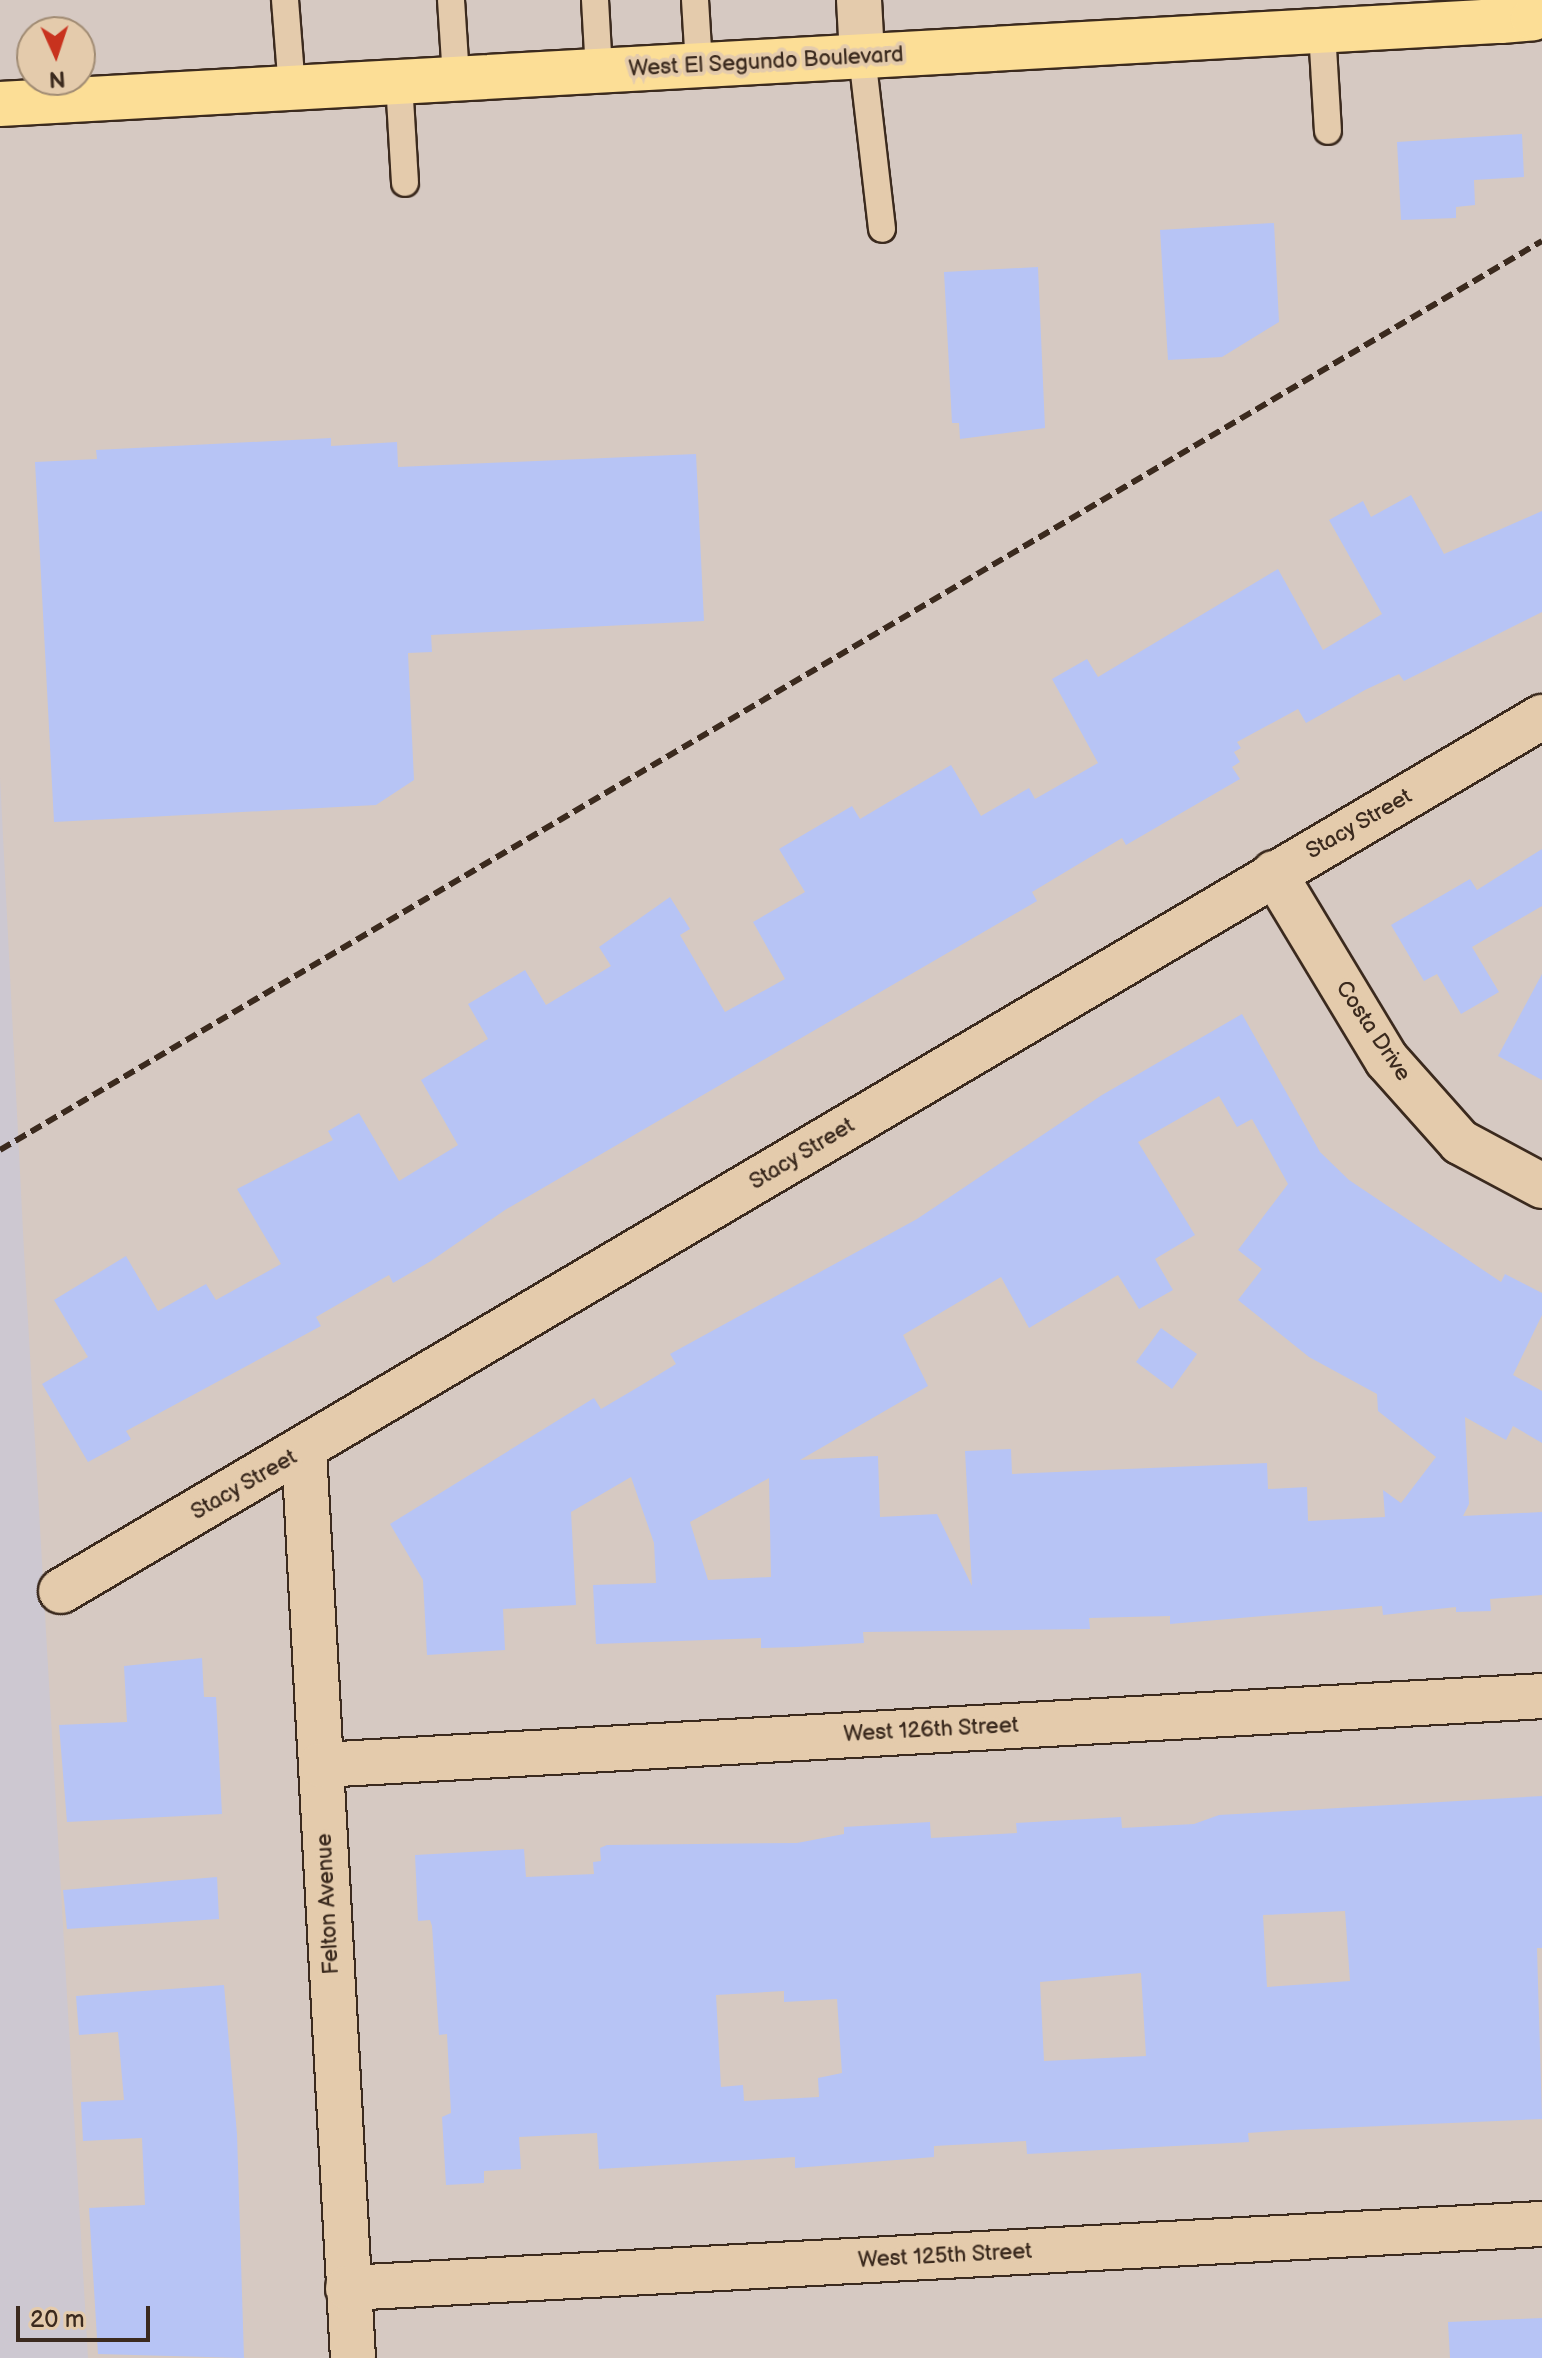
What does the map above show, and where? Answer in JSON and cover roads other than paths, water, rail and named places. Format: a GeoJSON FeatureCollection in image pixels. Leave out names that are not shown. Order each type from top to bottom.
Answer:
{"type":"FeatureCollection","features":[{"type":"Feature","properties":{"kind":"main road","name":"West El Segundo Boulevard"},"geometry":{"type":"LineString","coordinates":[[0,104],[1539,18]]}},
{"type":"Feature","properties":{"kind":"street"},"geometry":{"type":"LineString","coordinates":[[859,0],[862,56]]}},
{"type":"Feature","properties":{"kind":"street","name":"Stacy Street"},"geometry":{"type":"LineString","coordinates":[[61,1591],[304,1451],[1274,873],[1542,717]]}},
{"type":"Feature","properties":{"kind":"street","name":"Costa Drive"},"geometry":{"type":"LineString","coordinates":[[1274,873],[1387,1060],[1460,1142],[1542,1186]]}},
{"type":"Feature","properties":{"kind":"street","name":"Felton Avenue"},"geometry":{"type":"LineString","coordinates":[[304,1451],[353,2358]]}},
{"type":"Feature","properties":{"kind":"street","name":"West 126th Street"},"geometry":{"type":"LineString","coordinates":[[321,1765],[1542,1696]]}},
{"type":"Feature","properties":{"kind":"street","name":"West 125th Street"},"geometry":{"type":"LineString","coordinates":[[348,2288],[1542,2224]]}},
{"type":"Feature","properties":{"kind":"lane"},"geometry":{"type":"LineString","coordinates":[[285,0],[292,88]]}},
{"type":"Feature","properties":{"kind":"lane"},"geometry":{"type":"LineString","coordinates":[[451,0],[456,78]]}},
{"type":"Feature","properties":{"kind":"lane"},"geometry":{"type":"LineString","coordinates":[[595,0],[599,71]]}},
{"type":"Feature","properties":{"kind":"lane"},"geometry":{"type":"LineString","coordinates":[[695,0],[699,65]]}},
{"type":"Feature","properties":{"kind":"lane"},"geometry":{"type":"LineString","coordinates":[[1322,31],[1328,131]]}},
{"type":"Feature","properties":{"kind":"lane"},"geometry":{"type":"LineString","coordinates":[[862,56],[882,229]]}},
{"type":"Feature","properties":{"kind":"lane"},"geometry":{"type":"LineString","coordinates":[[399,82],[405,183]]}},
{"type":"Feature","properties":{"kind":"railway"},"geometry":{"type":"LineString","coordinates":[[0,1150],[1542,241]]}}]}
